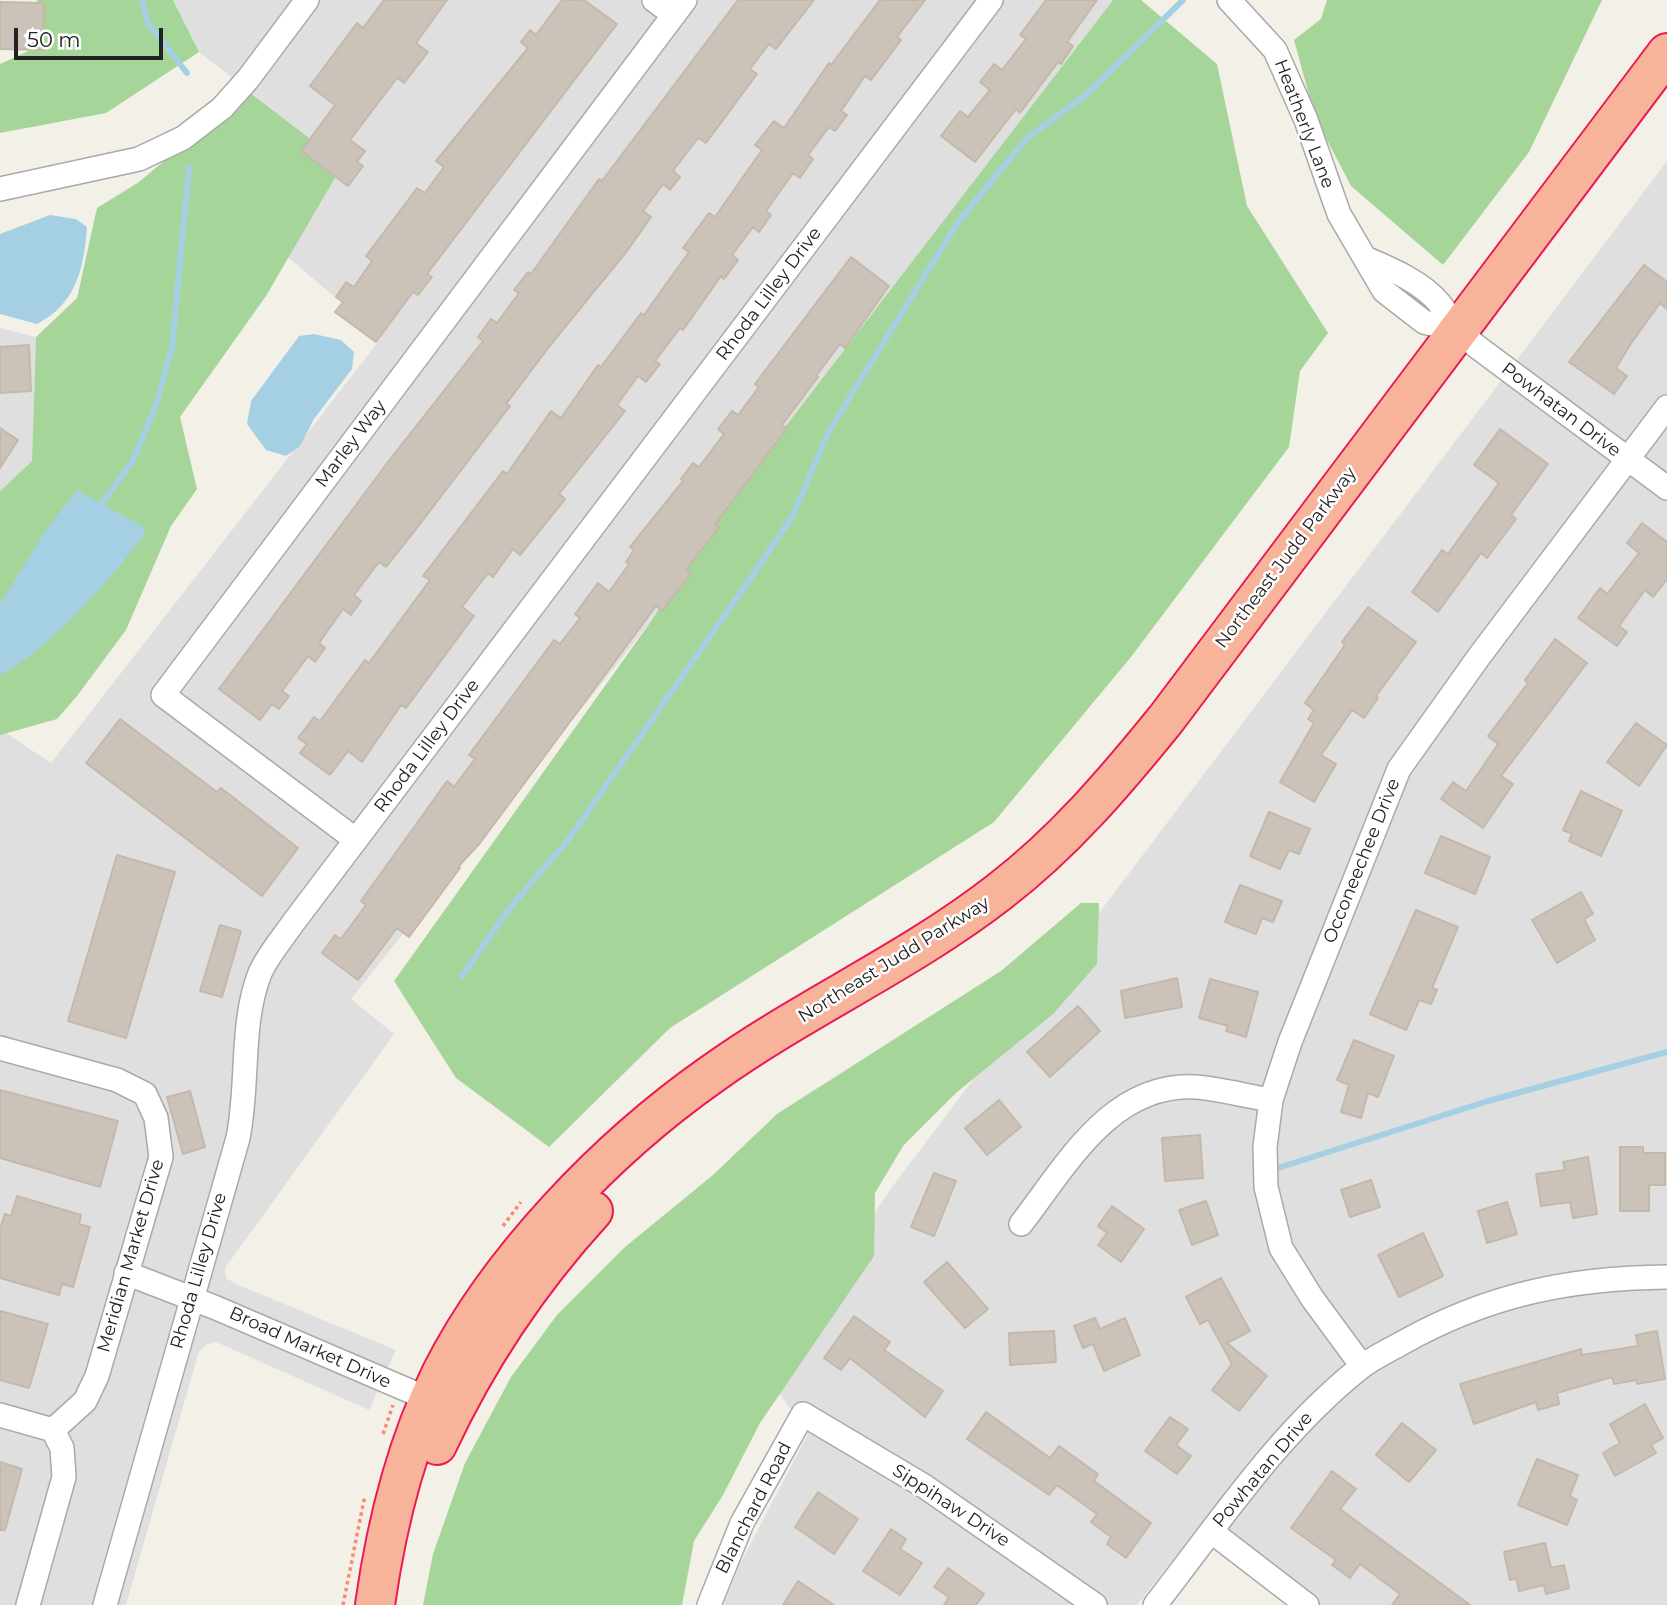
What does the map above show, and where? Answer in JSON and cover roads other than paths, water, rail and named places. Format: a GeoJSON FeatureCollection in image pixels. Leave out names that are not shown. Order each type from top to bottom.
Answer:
{"type":"FeatureCollection","features":[{"type":"Feature","properties":{"kind":"highway","name":"Northeast Judd Parkway"},"geometry":{"type":"LineString","coordinates":[[1466,338],[1667,53]]}},
{"type":"Feature","properties":{"kind":"highway","name":"Northeast Judd Parkway"},"geometry":{"type":"LineString","coordinates":[[397,1605],[401,1572],[442,1405],[469,1324],[494,1288],[565,1203],[651,1119],[755,1045],[955,924],[1010,883],[1087,814],[1166,719],[1466,338],[1667,95]]}},
{"type":"Feature","properties":{"kind":"highway","name":"Northeast Judd Parkway"},"geometry":{"type":"LineString","coordinates":[[375,1605],[382,1552],[396,1494],[442,1405]]}},
{"type":"Feature","properties":{"kind":"street"},"geometry":{"type":"LineString","coordinates":[[0,189],[139,159],[183,138],[231,99],[307,0]]}},
{"type":"Feature","properties":{"kind":"street"},"geometry":{"type":"LineString","coordinates":[[654,0],[680,7]]}},
{"type":"Feature","properties":{"kind":"street","name":"Rhoda Lilley Drive"},"geometry":{"type":"LineString","coordinates":[[105,1605],[238,1138],[244,1110],[253,997],[261,972],[274,949],[991,0]]}},
{"type":"Feature","properties":{"kind":"street","name":"Heatherly Lane"},"geometry":{"type":"LineString","coordinates":[[1228,0],[1260,30],[1286,71],[1339,214],[1366,258],[1399,272],[1439,302],[1466,338]]}},
{"type":"Feature","properties":{"kind":"street","name":"Marley Way"},"geometry":{"type":"LineString","coordinates":[[356,840],[163,695],[680,7]]}},
{"type":"Feature","properties":{"kind":"street","name":"Powhatan Drive"},"geometry":{"type":"LineString","coordinates":[[1466,338],[1667,488]]}},
{"type":"Feature","properties":{"kind":"street","name":"Occoneechee Drive"},"geometry":{"type":"LineString","coordinates":[[1362,1366],[1312,1298],[1281,1248],[1266,1187],[1265,1147],[1270,1100],[1290,1042],[1399,769],[1667,407]]}},
{"type":"Feature","properties":{"kind":"street","name":"Meridian Market Drive"},"geometry":{"type":"LineString","coordinates":[[0,1048],[117,1080],[145,1094],[156,1118],[161,1157],[97,1376],[85,1401],[53,1430]]}},
{"type":"Feature","properties":{"kind":"street"},"geometry":{"type":"LineString","coordinates":[[1021,1224],[1095,1129],[1119,1108],[1175,1088],[1196,1087],[1270,1100]]}},
{"type":"Feature","properties":{"kind":"street","name":"Broad Market Drive"},"geometry":{"type":"LineString","coordinates":[[126,1273],[442,1405]]}},
{"type":"Feature","properties":{"kind":"street","name":"Powhatan Drive"},"geometry":{"type":"LineString","coordinates":[[1155,1605],[1273,1453],[1308,1415],[1362,1366],[1440,1321],[1497,1300],[1558,1284],[1667,1277]]}},
{"type":"Feature","properties":{"kind":"street","name":"Blanchard Road"},"geometry":{"type":"LineString","coordinates":[[709,1605],[742,1523],[803,1414]]}},
{"type":"Feature","properties":{"kind":"street","name":"Sippihaw Drive"},"geometry":{"type":"LineString","coordinates":[[803,1414],[923,1486],[1095,1605]]}},
{"type":"Feature","properties":{"kind":"street"},"geometry":{"type":"LineString","coordinates":[[0,1415],[53,1430],[62,1448],[64,1477],[28,1605]]}},
{"type":"Feature","properties":{"kind":"street"},"geometry":{"type":"LineString","coordinates":[[1212,1532],[1307,1605]]}},
{"type":"Feature","properties":{"kind":"water"},"geometry":{"type":"Polygon","coordinates":[[[50,215],[76,219],[87,227],[76,284],[61,306],[37,324],[0,314],[0,234],[50,215]]]}},
{"type":"Feature","properties":{"kind":"water"},"geometry":{"type":"Polygon","coordinates":[[[314,334],[341,340],[354,352],[352,369],[314,419],[300,446],[286,456],[266,450],[247,424],[251,401],[299,336],[314,334]]]}},
{"type":"Feature","properties":{"kind":"water"},"geometry":{"type":"Polygon","coordinates":[[[77,490],[145,528],[145,533],[116,570],[58,632],[18,665],[0,675],[0,604],[46,530],[77,490]]]}},
{"type":"Feature","properties":{"kind":"waterway"},"geometry":{"type":"LineString","coordinates":[[142,0],[148,23],[187,73]]}},
{"type":"Feature","properties":{"kind":"waterway"},"geometry":{"type":"LineString","coordinates":[[462,976],[509,909],[568,840],[793,515],[829,431],[958,222],[1027,138],[1088,93],[1183,0]]}},
{"type":"Feature","properties":{"kind":"waterway"},"geometry":{"type":"LineString","coordinates":[[98,509],[132,462],[155,408],[172,348],[189,168]]}},
{"type":"Feature","properties":{"kind":"waterway"},"geometry":{"type":"LineString","coordinates":[[1278,1168],[1488,1101],[1667,1052]]}}]}
